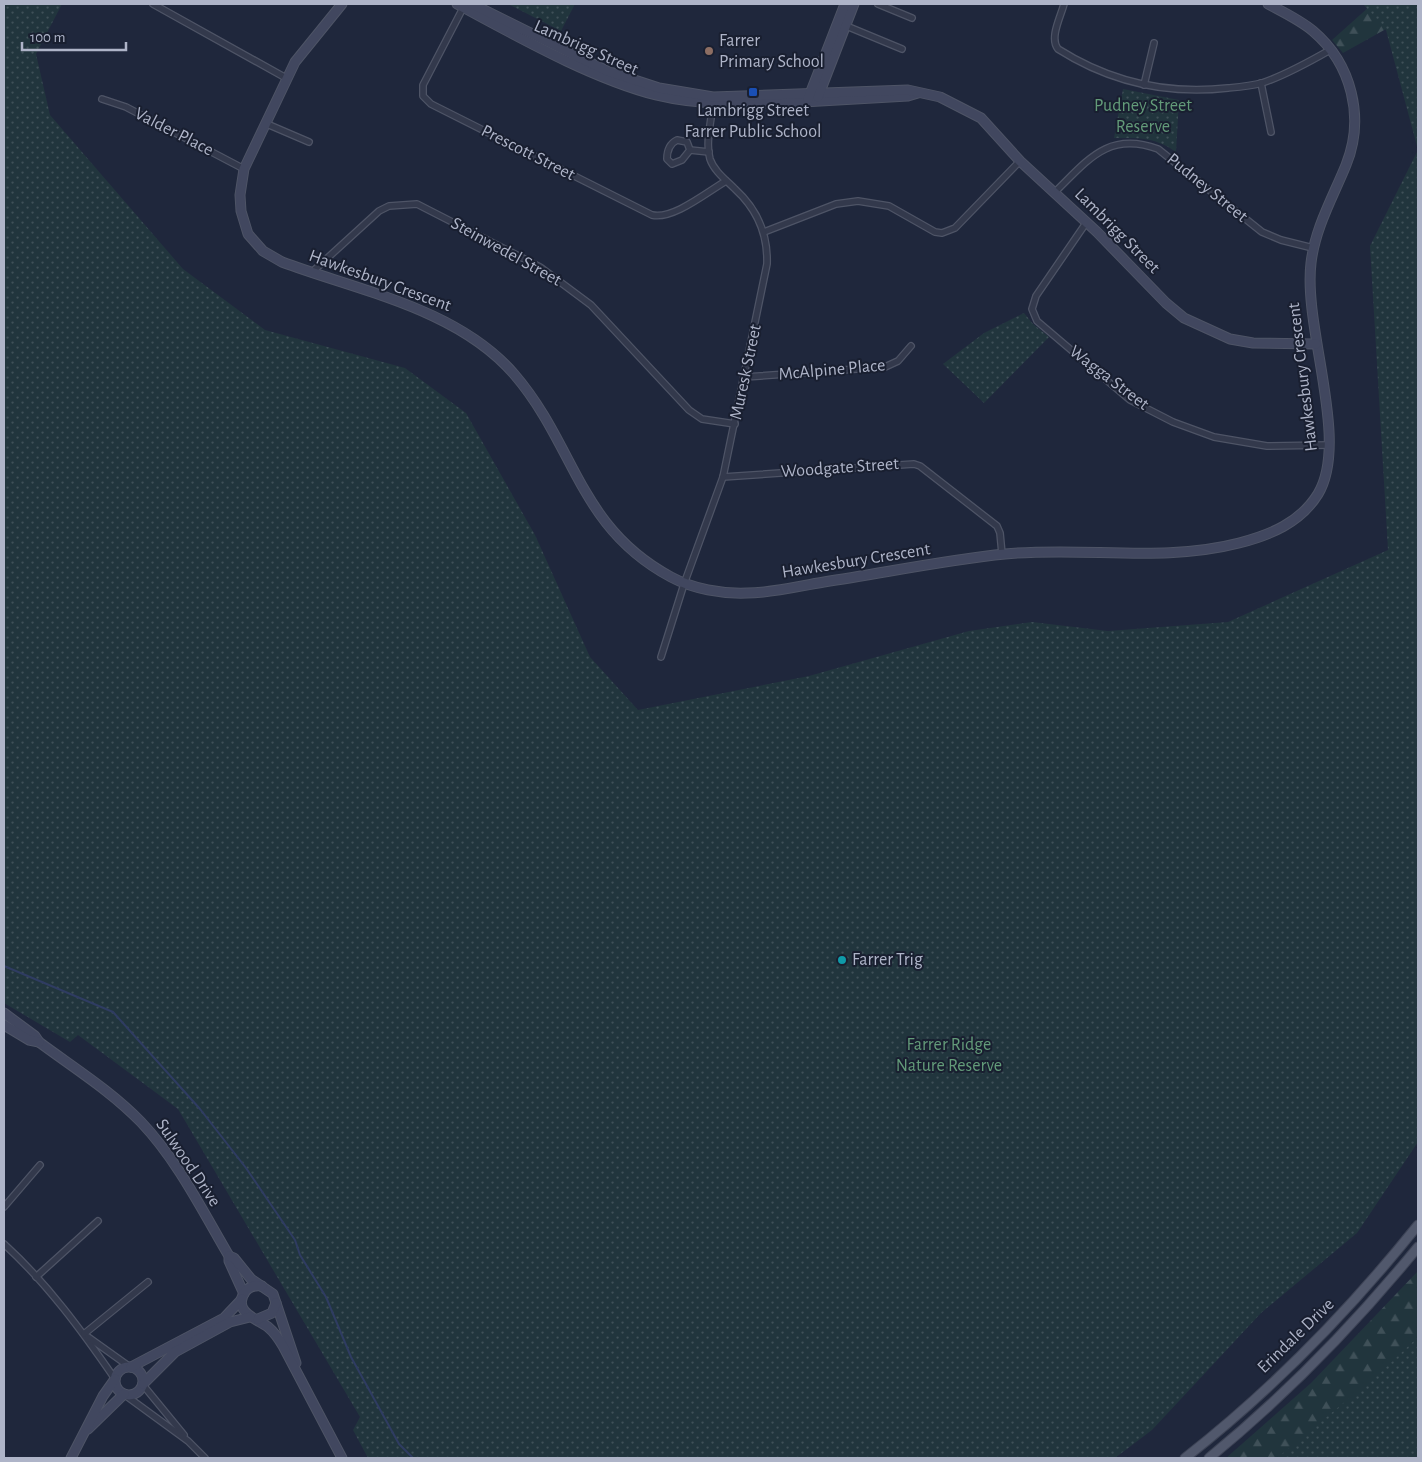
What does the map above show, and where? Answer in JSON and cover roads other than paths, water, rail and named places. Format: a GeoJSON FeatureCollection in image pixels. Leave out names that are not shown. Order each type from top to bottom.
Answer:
{"type":"FeatureCollection","features":[{"type":"Feature","properties":{"kind":"main road","name":"Erindale Drive"},"geometry":{"type":"LineString","coordinates":[[1185,1458],[1250,1403],[1344,1313],[1418,1225]]}},
{"type":"Feature","properties":{"kind":"main road","name":"Erindale Drive"},"geometry":{"type":"LineString","coordinates":[[1209,1458],[1261,1414],[1320,1358],[1354,1322],[1418,1247]]}},
{"type":"Feature","properties":{"kind":"street"},"geometry":{"type":"LineString","coordinates":[[153,4],[286,78]]}},
{"type":"Feature","properties":{"kind":"street","name":"Hawkesbury Crescent"},"geometry":{"type":"LineString","coordinates":[[342,4],[302,50],[286,78],[244,169],[240,195],[241,211],[248,234],[272,257],[311,273],[435,317],[458,328],[497,356],[530,394],[605,524],[636,555],[684,584],[723,592],[755,593],[1002,554],[1186,553],[1214,549],[1259,538],[1278,531],[1289,524],[1314,500],[1325,479],[1329,446],[1327,413],[1308,286],[1312,248],[1350,152],[1355,128],[1353,101],[1347,77],[1330,50],[1311,30],[1268,4]]}},
{"type":"Feature","properties":{"kind":"street"},"geometry":{"type":"LineString","coordinates":[[813,98],[845,4]]}},
{"type":"Feature","properties":{"kind":"street"},"geometry":{"type":"LineString","coordinates":[[813,98],[854,4]]}},
{"type":"Feature","properties":{"kind":"street"},"geometry":{"type":"LineString","coordinates":[[878,4],[912,18]]}},
{"type":"Feature","properties":{"kind":"street"},"geometry":{"type":"LineString","coordinates":[[1064,4],[1055,35],[1055,46],[1058,50],[1103,74],[1144,85],[1187,91],[1215,90],[1262,83],[1330,50]]}},
{"type":"Feature","properties":{"kind":"street","name":"Lambrigg Street"},"geometry":{"type":"LineString","coordinates":[[465,5],[604,78],[657,95],[713,101],[813,98],[908,90],[940,98],[981,118],[1020,161],[1055,192],[1166,303],[1184,318],[1205,330],[1230,339],[1253,343],[1316,344]]}},
{"type":"Feature","properties":{"kind":"street","name":"Prescott Street"},"geometry":{"type":"LineString","coordinates":[[465,5],[423,85],[423,96],[431,104],[652,215],[665,216],[671,214],[726,181]]}},
{"type":"Feature","properties":{"kind":"street"},"geometry":{"type":"LineString","coordinates":[[844,25],[902,49]]}},
{"type":"Feature","properties":{"kind":"street"},"geometry":{"type":"LineString","coordinates":[[1144,85],[1154,43]]}},
{"type":"Feature","properties":{"kind":"street"},"geometry":{"type":"LineString","coordinates":[[1262,83],[1271,132]]}},
{"type":"Feature","properties":{"kind":"street","name":"Valder Place"},"geometry":{"type":"LineString","coordinates":[[102,99],[121,105],[244,169]]}},
{"type":"Feature","properties":{"kind":"street"},"geometry":{"type":"LineString","coordinates":[[690,150],[709,152],[713,101]]}},
{"type":"Feature","properties":{"kind":"street"},"geometry":{"type":"LineString","coordinates":[[266,124],[309,142]]}},
{"type":"Feature","properties":{"kind":"street"},"geometry":{"type":"LineString","coordinates":[[675,141],[685,141],[690,150],[678,163],[672,164],[667,159],[669,147],[675,141]]}},
{"type":"Feature","properties":{"kind":"street","name":"Pudney Street"},"geometry":{"type":"LineString","coordinates":[[1055,192],[1102,149],[1114,145],[1142,143],[1158,148],[1262,232],[1281,240],[1312,248]]}},
{"type":"Feature","properties":{"kind":"street","name":"Muresk Street"},"geometry":{"type":"LineString","coordinates":[[661,657],[684,584],[723,477],[767,264],[764,232],[754,212],[714,168],[709,152]]}},
{"type":"Feature","properties":{"kind":"street"},"geometry":{"type":"LineString","coordinates":[[764,232],[836,204],[858,200],[889,206],[929,229],[942,233],[955,228],[1020,161]]}},
{"type":"Feature","properties":{"kind":"street","name":"Steinwedel Street"},"geometry":{"type":"LineString","coordinates":[[311,273],[378,211],[389,206],[417,204],[527,259],[563,282],[590,305],[689,410],[702,419],[735,424]]}},
{"type":"Feature","properties":{"kind":"street","name":"Wagga Street"},"geometry":{"type":"LineString","coordinates":[[1086,223],[1036,296],[1032,309],[1037,321],[1130,400],[1173,422],[1214,437],[1267,446],[1329,446]]}},
{"type":"Feature","properties":{"kind":"street","name":"McAlpine Place"},"geometry":{"type":"LineString","coordinates":[[745,377],[885,366],[898,361],[911,346]]}},
{"type":"Feature","properties":{"kind":"street","name":"Woodgate Street"},"geometry":{"type":"LineString","coordinates":[[723,477],[914,464],[920,466],[990,519],[1000,534],[1002,554]]}},
{"type":"Feature","properties":{"kind":"street","name":"Sulwood Drive"},"geometry":{"type":"LineString","coordinates":[[4,1014],[116,1099],[153,1136],[182,1176],[229,1256],[243,1297],[243,1309],[278,1338],[298,1370],[342,1458]]}},
{"type":"Feature","properties":{"kind":"street","name":"Sulwood Drive"},"geometry":{"type":"LineString","coordinates":[[4,1025],[29,1040],[39,1042]]}},
{"type":"Feature","properties":{"kind":"street"},"geometry":{"type":"LineString","coordinates":[[4,1207],[40,1165]]}},
{"type":"Feature","properties":{"kind":"street"},"geometry":{"type":"LineString","coordinates":[[36,1276],[98,1221]]}},
{"type":"Feature","properties":{"kind":"street"},"geometry":{"type":"LineString","coordinates":[[4,1244],[36,1276],[84,1334],[115,1379],[117,1389],[188,1441]]}},
{"type":"Feature","properties":{"kind":"street","name":"Sulwood Drive"},"geometry":{"type":"LineString","coordinates":[[229,1256],[234,1258],[242,1270],[270,1290],[298,1370]]}},
{"type":"Feature","properties":{"kind":"street"},"geometry":{"type":"LineString","coordinates":[[84,1334],[148,1282]]}},
{"type":"Feature","properties":{"kind":"street"},"geometry":{"type":"LineString","coordinates":[[72,1458],[88,1429],[99,1402],[120,1370],[130,1367],[224,1318],[253,1286],[262,1286]]}},
{"type":"Feature","properties":{"kind":"street"},"geometry":{"type":"LineString","coordinates":[[88,1429],[125,1394],[136,1393],[175,1352],[230,1322],[272,1313],[276,1303]]}},
{"type":"Feature","properties":{"kind":"street"},"geometry":{"type":"LineString","coordinates":[[84,1334],[141,1373],[143,1384],[188,1441],[205,1458]]}},
{"type":"Feature","properties":{"kind":"waterway"},"geometry":{"type":"LineString","coordinates":[[4,966],[113,1012],[200,1109],[246,1168],[295,1240],[300,1255],[326,1297],[351,1357],[399,1444],[413,1458]]}},
{"type":"Feature","properties":{"kind":"place","name":"Farrer Primary School"},"geometry":{"type":"Point","coordinates":[709,51]}},
{"type":"Feature","properties":{"kind":"place","name":"Lambrigg Street Farrer Public School"},"geometry":{"type":"Point","coordinates":[753,92]}},
{"type":"Feature","properties":{"kind":"place","name":"Farrer Trig"},"geometry":{"type":"Point","coordinates":[842,960]}},
{"type":"Feature","properties":{"kind":"park label","name":"Pudney Street Reserve"},"geometry":{"type":"Point","coordinates":[1143,116]}},
{"type":"Feature","properties":{"kind":"park label","name":"Farrer Ridge Nature Reserve"},"geometry":{"type":"Point","coordinates":[949,1055]}}]}
